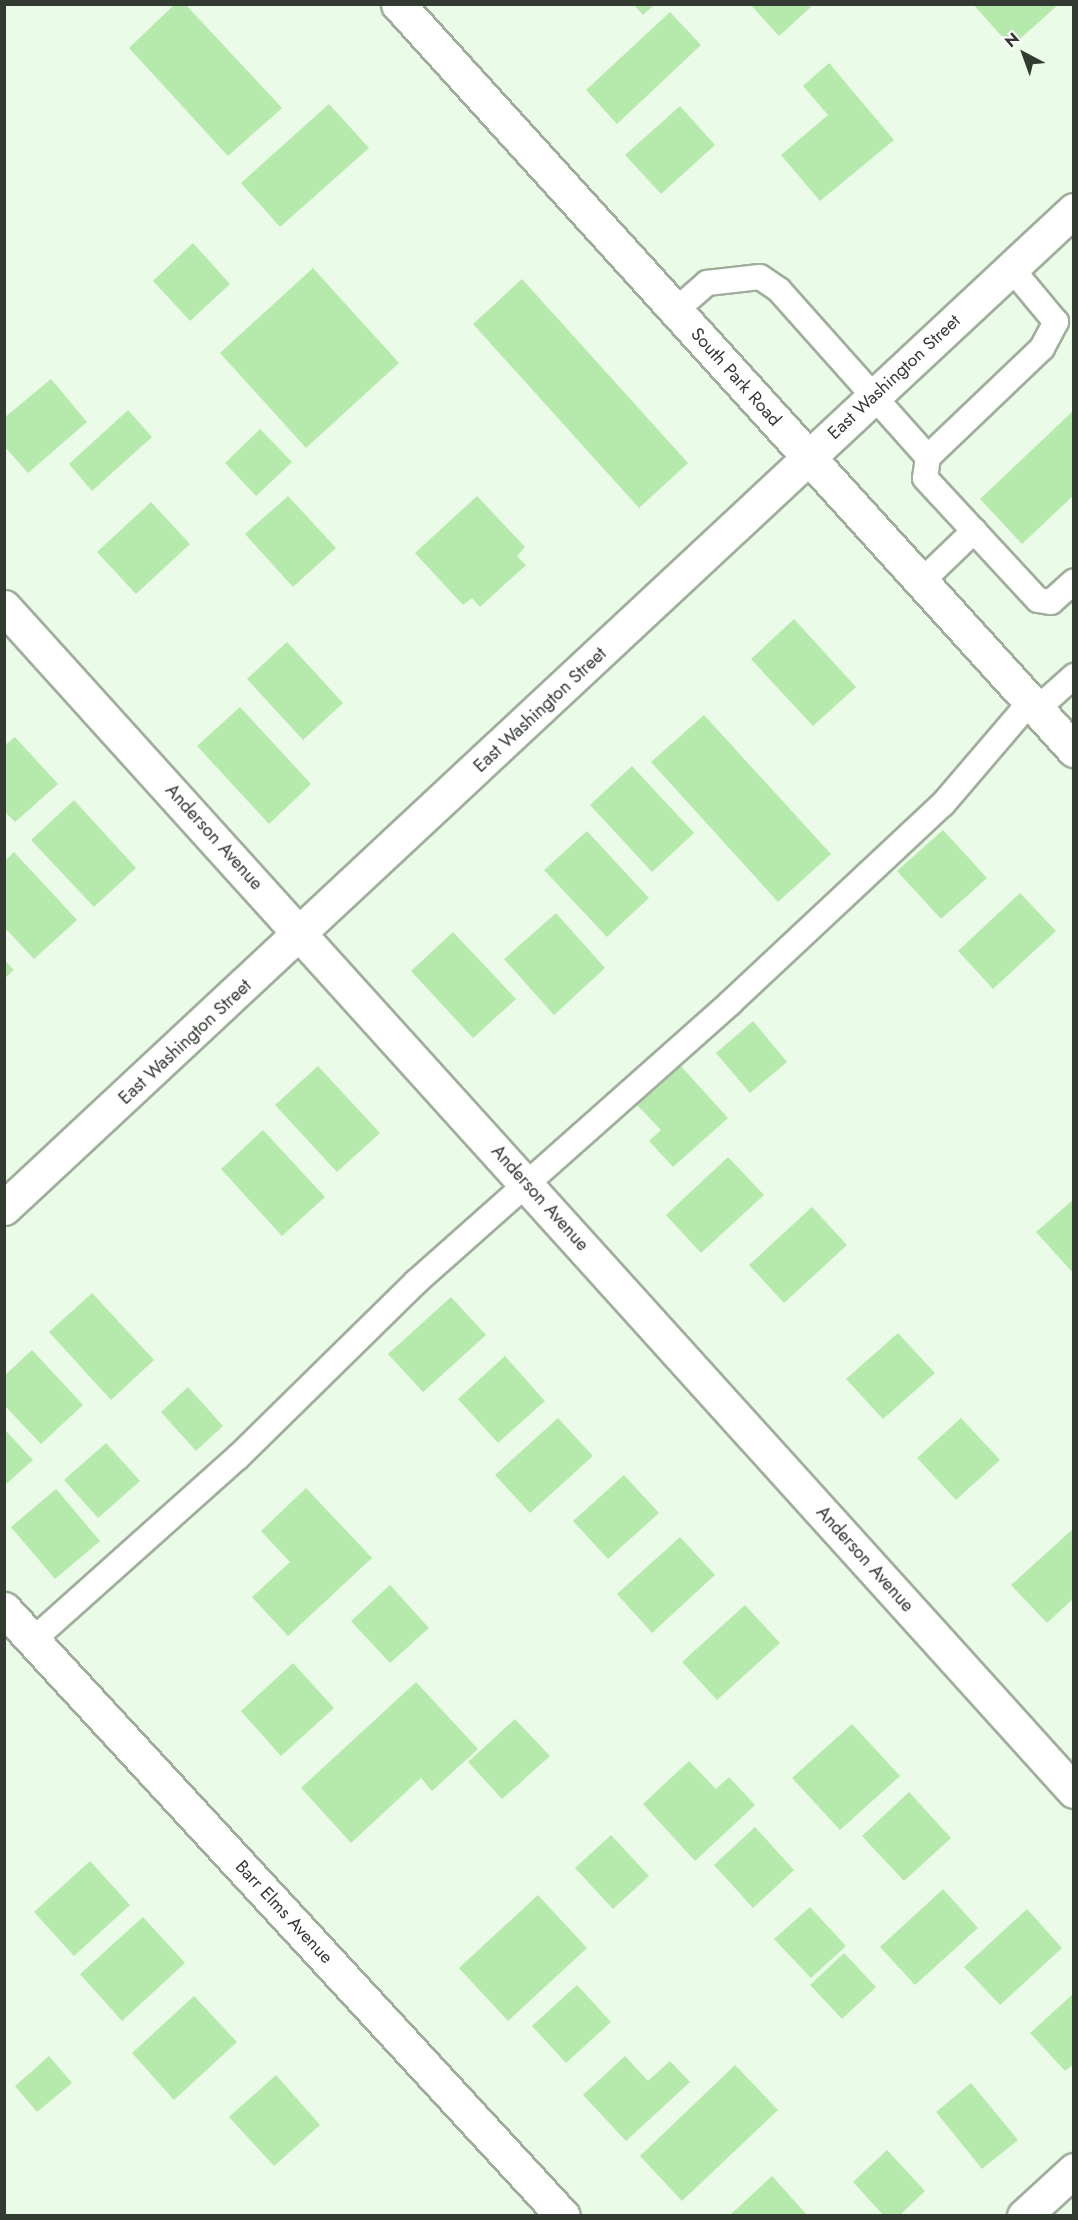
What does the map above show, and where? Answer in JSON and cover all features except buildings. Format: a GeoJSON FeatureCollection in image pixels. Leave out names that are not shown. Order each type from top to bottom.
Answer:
{"type":"FeatureCollection","features":[{"type":"Feature","properties":{"kind":"street","name":"South Park Road"},"geometry":{"type":"LineString","coordinates":[[398,4],[1074,750]]}},
{"type":"Feature","properties":{"kind":"street","name":"East Washington Street"},"geometry":{"type":"LineString","coordinates":[[4,1208],[302,934],[807,457],[1074,210]]}},
{"type":"Feature","properties":{"kind":"street","name":"Anderson Avenue"},"geometry":{"type":"LineString","coordinates":[[4,607],[302,934],[1074,1791]]}},
{"type":"Feature","properties":{"kind":"street","name":"Barr Elms Avenue"},"geometry":{"type":"LineString","coordinates":[[4,1609],[563,2216]]}},
{"type":"Feature","properties":{"kind":"street"},"geometry":{"type":"LineString","coordinates":[[1024,2216],[1074,2170]]}},
{"type":"Feature","properties":{"kind":"lane"},"geometry":{"type":"LineString","coordinates":[[1011,268],[1056,322],[1042,348],[927,457],[925,478],[1038,600],[1051,602],[1074,581]]}},
{"type":"Feature","properties":{"kind":"lane"},"geometry":{"type":"LineString","coordinates":[[675,311],[707,283],[759,277],[779,290],[927,457]]}},
{"type":"Feature","properties":{"kind":"lane"},"geometry":{"type":"LineString","coordinates":[[921,582],[974,531]]}},
{"type":"Feature","properties":{"kind":"lane"},"geometry":{"type":"LineString","coordinates":[[33,1640],[238,1457],[416,1282],[528,1185],[730,1003],[943,804],[1033,706],[1074,676]]}}]}
